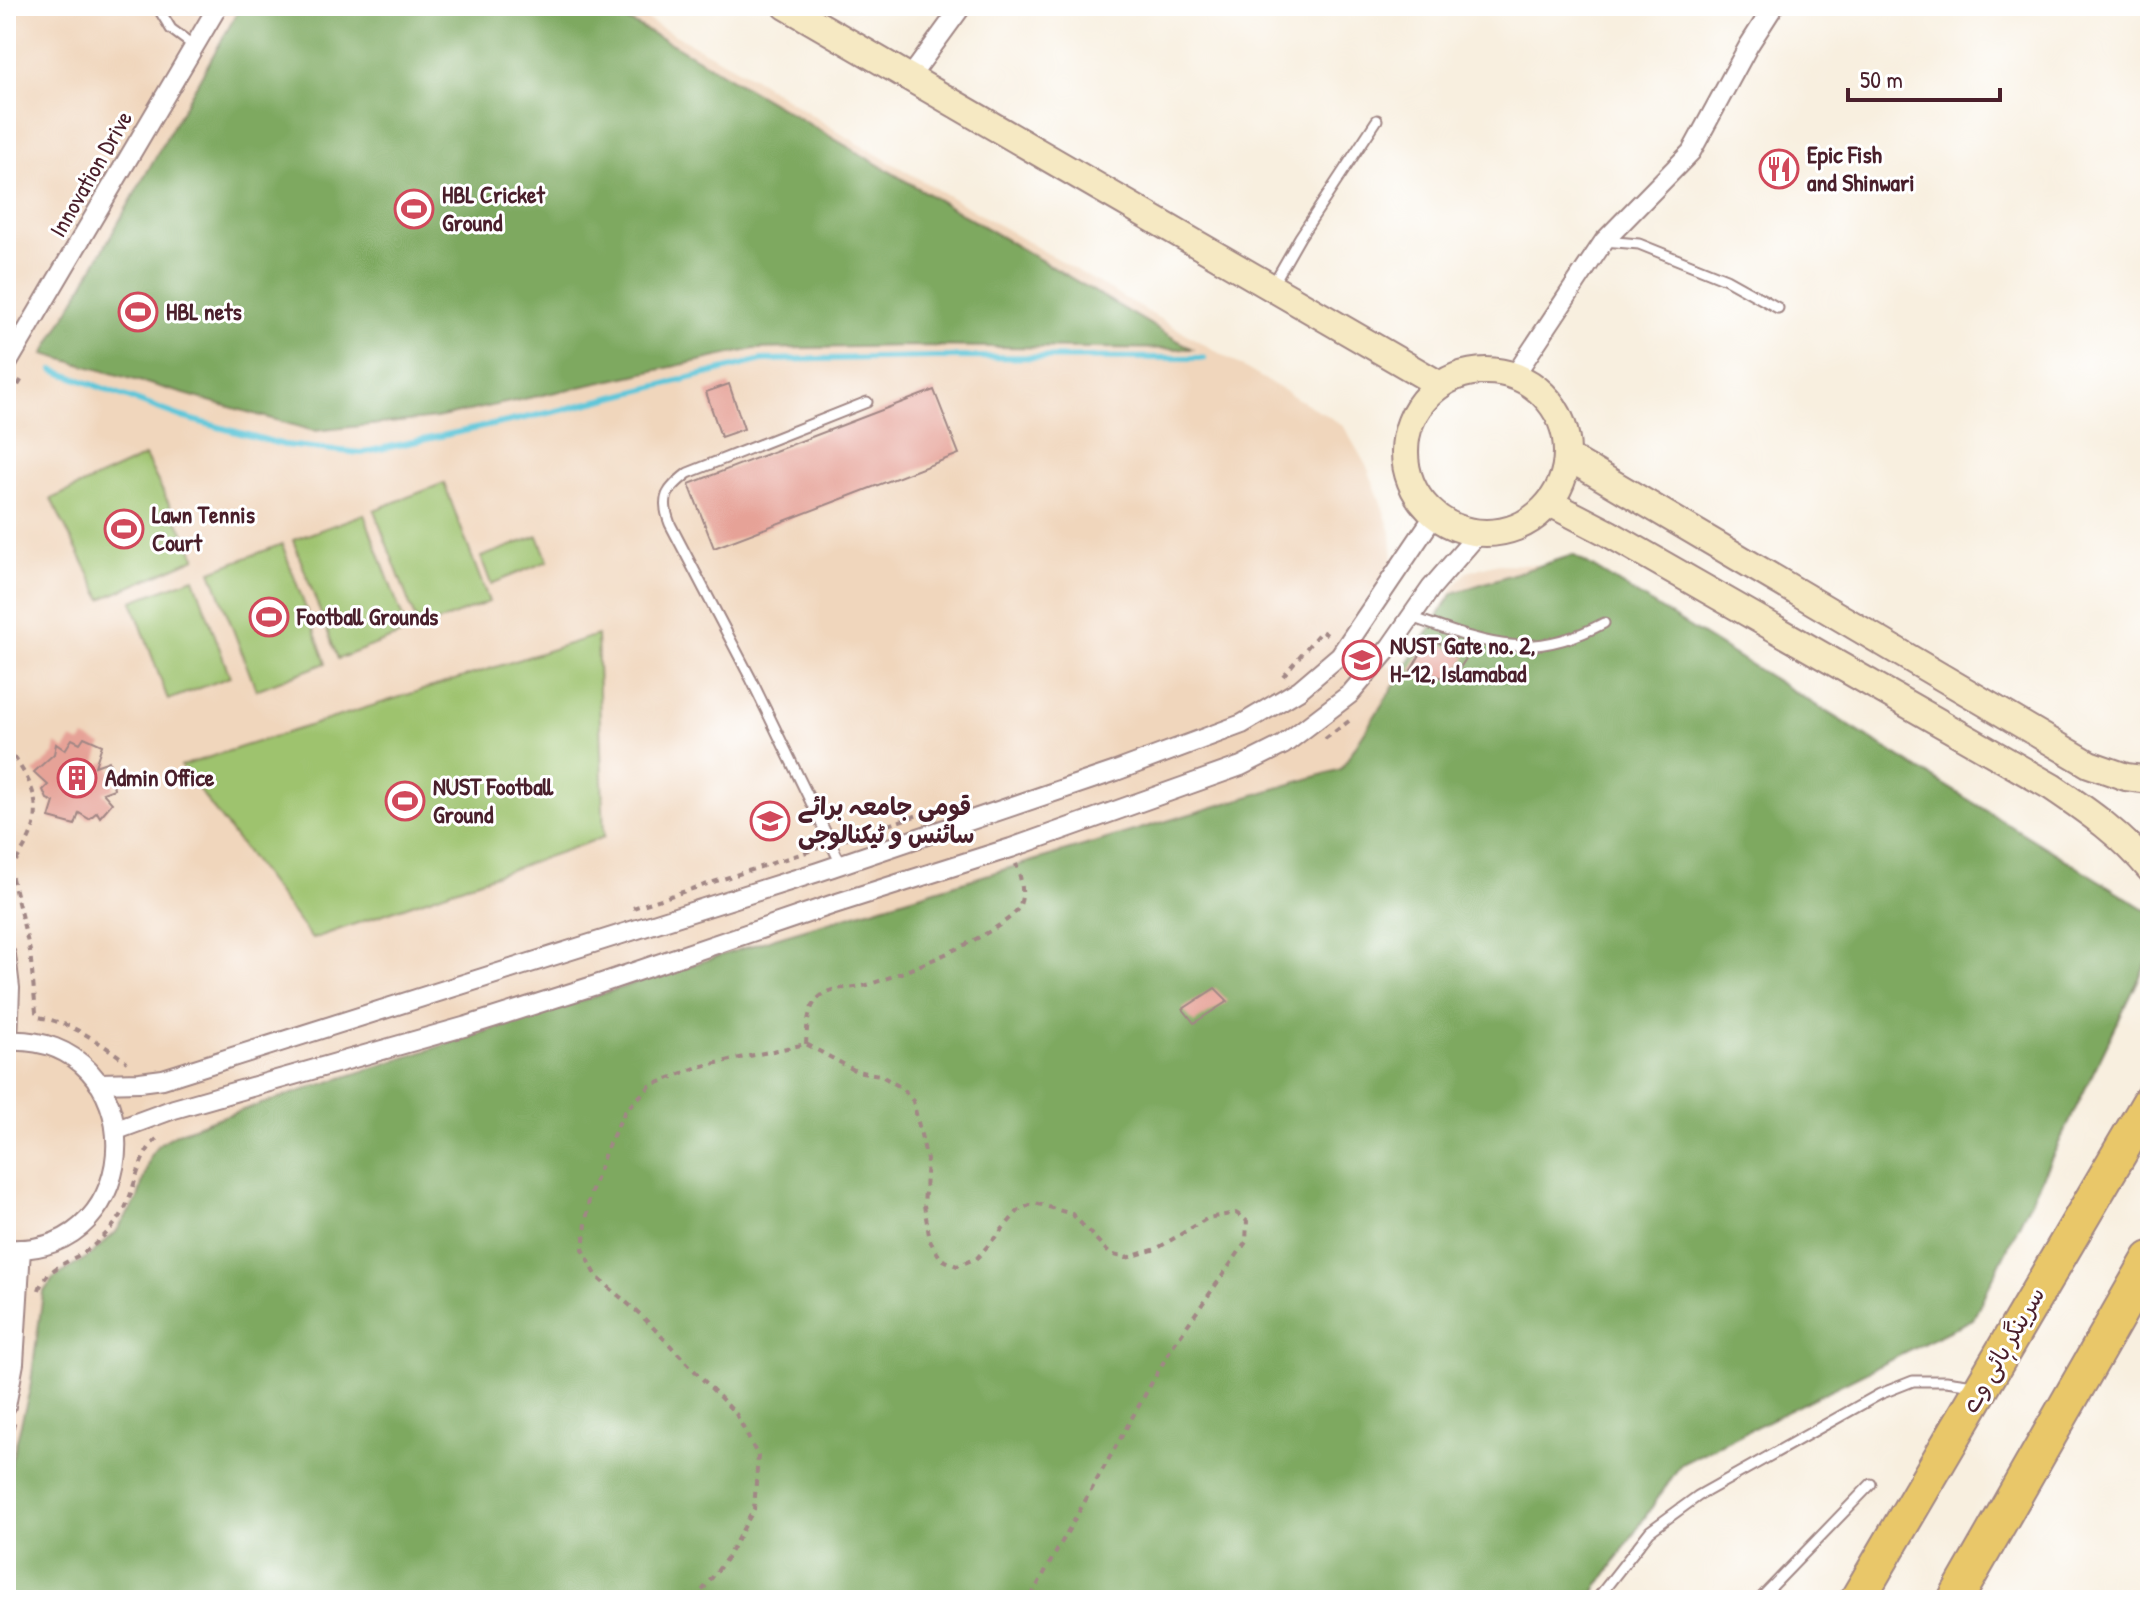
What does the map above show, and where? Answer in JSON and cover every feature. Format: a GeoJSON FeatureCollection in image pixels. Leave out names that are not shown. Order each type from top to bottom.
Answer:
{"type":"FeatureCollection","features":[{"type":"Feature","properties":{"kind":"highway","name":"سرینگر ہائی وے"},"geometry":{"type":"LineString","coordinates":[[1857,1600],[2150,1101]]}},
{"type":"Feature","properties":{"kind":"highway"},"geometry":{"type":"LineString","coordinates":[[1955,1600],[2150,1259]]}},
{"type":"Feature","properties":{"kind":"main road"},"geometry":{"type":"LineString","coordinates":[[786,6],[1440,385]]}},
{"type":"Feature","properties":{"kind":"main road"},"geometry":{"type":"LineString","coordinates":[[1489,370],[1515,375],[1538,388],[1555,407],[1565,431],[1568,457],[1563,481],[1550,503],[1530,521],[1505,532],[1478,534],[1455,528],[1434,516],[1420,501],[1410,484],[1404,444],[1409,424],[1421,402],[1440,385],[1463,373],[1489,370]]}},
{"type":"Feature","properties":{"kind":"main road"},"geometry":{"type":"LineString","coordinates":[[1568,457],[2089,764],[2126,777],[2150,780]]}},
{"type":"Feature","properties":{"kind":"main road"},"geometry":{"type":"LineString","coordinates":[[1550,503],[1608,533],[2052,787],[2111,828],[2150,869]]}},
{"type":"Feature","properties":{"kind":"street","name":"Innovation Drive"},"geometry":{"type":"LineString","coordinates":[[6,366],[218,6]]}},
{"type":"Feature","properties":{"kind":"street"},"geometry":{"type":"LineString","coordinates":[[911,76],[962,6]]}},
{"type":"Feature","properties":{"kind":"street"},"geometry":{"type":"LineString","coordinates":[[1515,375],[1604,241],[1691,152],[1749,45],[1774,6]]}},
{"type":"Feature","properties":{"kind":"street"},"geometry":{"type":"LineString","coordinates":[[98,1083],[163,1079],[818,872],[1116,771],[1242,724],[1299,690],[1328,667],[1346,647],[1434,516]]}},
{"type":"Feature","properties":{"kind":"street"},"geometry":{"type":"LineString","coordinates":[[117,1130],[174,1109],[467,1026],[1011,848],[1241,766],[1283,745],[1350,694],[1383,656],[1431,588],[1478,534]]}},
{"type":"Feature","properties":{"kind":"street"},"geometry":{"type":"LineString","coordinates":[[818,872],[831,905]]}},
{"type":"Feature","properties":{"kind":"street"},"geometry":{"type":"LineString","coordinates":[[6,955],[10,988],[7,1041],[34,1043],[59,1051],[79,1063],[98,1083],[112,1108],[118,1153],[114,1175],[95,1210],[83,1223],[60,1238],[14,1249],[10,1363],[12,1407]]}},
{"type":"Feature","properties":{"kind":"lane"},"geometry":{"type":"LineString","coordinates":[[157,6],[171,29],[194,46]]}},
{"type":"Feature","properties":{"kind":"lane"},"geometry":{"type":"LineString","coordinates":[[1272,287],[1300,237],[1377,120]]}},
{"type":"Feature","properties":{"kind":"lane"},"geometry":{"type":"LineString","coordinates":[[1604,241],[1639,244],[1726,279],[1778,308]]}},
{"type":"Feature","properties":{"kind":"lane"},"geometry":{"type":"LineString","coordinates":[[841,864],[663,507],[666,495],[674,484],[688,473],[867,402]]}},
{"type":"Feature","properties":{"kind":"lane"},"geometry":{"type":"LineString","coordinates":[[1411,617],[1465,636],[1517,647],[1553,644],[1579,636],[1604,623]]}},
{"type":"Feature","properties":{"kind":"lane"},"geometry":{"type":"LineString","coordinates":[[1596,1600],[1650,1531],[1662,1522],[1698,1496],[1867,1401],[1913,1381],[1982,1386]]}},
{"type":"Feature","properties":{"kind":"lane"},"geometry":{"type":"LineString","coordinates":[[1759,1600],[1871,1484]]}},
{"type":"Feature","properties":{"kind":"path"},"geometry":{"type":"LineString","coordinates":[[1275,684],[1321,631],[1346,647]]}},
{"type":"Feature","properties":{"kind":"path"},"geometry":{"type":"LineString","coordinates":[[1320,743],[1360,710]]}},
{"type":"Feature","properties":{"kind":"path"},"geometry":{"type":"LineString","coordinates":[[6,748],[27,778],[37,803],[30,841],[10,869]]}},
{"type":"Feature","properties":{"kind":"path"},"geometry":{"type":"LineString","coordinates":[[620,912],[956,803]]}},
{"type":"Feature","properties":{"kind":"path"},"geometry":{"type":"LineString","coordinates":[[806,1044],[814,1003],[825,993],[843,987],[864,986],[962,947],[998,927],[1017,911],[1023,895],[1011,848]]}},
{"type":"Feature","properties":{"kind":"path"},"geometry":{"type":"LineString","coordinates":[[6,854],[30,951],[36,1012],[39,1017],[88,1034],[131,1065]]}},
{"type":"Feature","properties":{"kind":"path"},"geometry":{"type":"LineString","coordinates":[[695,1600],[727,1558],[754,1509],[758,1456],[736,1414],[641,1315],[597,1277],[583,1249],[589,1199],[606,1150],[625,1111],[650,1086],[698,1067],[806,1044],[856,1071],[880,1075],[902,1088],[913,1101],[927,1160],[924,1205],[930,1241],[941,1259],[957,1266],[977,1258],[1020,1209],[1035,1203],[1072,1214],[1110,1254],[1126,1258],[1156,1249],[1208,1218],[1236,1213],[1247,1221],[1246,1242],[1172,1347],[1029,1600]]}},
{"type":"Feature","properties":{"kind":"path"},"geometry":{"type":"LineString","coordinates":[[38,1298],[40,1285],[50,1272],[89,1249],[119,1218],[134,1190],[143,1157],[155,1140],[169,1131]]}},
{"type":"Feature","properties":{"kind":"path"},"geometry":{"type":"LineString","coordinates":[[6,1452],[12,1407]]}},
{"type":"Feature","properties":{"kind":"shaded area","name":"قومی جامعہ برائے سائنس و ٹیکنالوجی"},"geometry":{"type":"Polygon","coordinates":[[[6,6],[622,6],[754,78],[840,133],[1343,425],[1368,469],[1380,500],[1391,532],[1393,561],[1342,636],[1401,673],[1456,584],[1467,572],[1494,564],[1548,565],[1677,633],[6,1600],[6,6]]]}},
{"type":"Feature","properties":{"kind":"green space"},"geometry":{"type":"Polygon","coordinates":[[[241,6],[600,6],[676,46],[1192,349],[910,346],[754,349],[436,418],[314,431],[44,354],[241,6]]]}},
{"type":"Feature","properties":{"kind":"green space","name":"Lawn Tennis Court"},"geometry":{"type":"Polygon","coordinates":[[[145,456],[196,558],[102,599],[51,499],[145,456]]]}},
{"type":"Feature","properties":{"kind":"green space","name":"Football Grounds"},"geometry":{"type":"Polygon","coordinates":[[[444,483],[489,602],[419,629],[374,510],[444,483]]]}},
{"type":"Feature","properties":{"kind":"green space","name":"Football Grounds"},"geometry":{"type":"Polygon","coordinates":[[[364,514],[408,632],[338,659],[293,540],[364,514]]]}},
{"type":"Feature","properties":{"kind":"green space"},"geometry":{"type":"Polygon","coordinates":[[[538,536],[548,561],[491,584],[481,557],[538,536]]]}},
{"type":"Feature","properties":{"kind":"green space","name":"Football Grounds"},"geometry":{"type":"Polygon","coordinates":[[[282,544],[326,663],[256,690],[211,571],[282,544]]]}},
{"type":"Feature","properties":{"kind":"green space"},"geometry":{"type":"Polygon","coordinates":[[[1573,555],[2150,912],[2150,956],[1973,1319],[1681,1464],[1589,1600],[6,1600],[6,1482],[30,1389],[43,1293],[53,1279],[89,1256],[116,1232],[138,1198],[150,1156],[159,1144],[212,1120],[775,938],[1341,769],[1453,593],[1573,555]]]}},
{"type":"Feature","properties":{"kind":"green space"},"geometry":{"type":"Polygon","coordinates":[[[194,578],[230,677],[168,700],[132,601],[194,578]]]}},
{"type":"Feature","properties":{"kind":"green space","name":"NUST Football Ground"},"geometry":{"type":"Polygon","coordinates":[[[597,635],[604,837],[312,939],[181,766],[597,635]]]}},
{"type":"Feature","properties":{"kind":"building"},"geometry":{"type":"Polygon","coordinates":[[[729,384],[744,429],[721,437],[706,392],[729,384]]]}},
{"type":"Feature","properties":{"kind":"building"},"geometry":{"type":"Polygon","coordinates":[[[934,390],[959,454],[714,548],[689,484],[934,390]]]}},
{"type":"Feature","properties":{"kind":"building"},"geometry":{"type":"Polygon","coordinates":[[[1430,638],[1467,657],[1452,680],[1411,670],[1430,638]]]}},
{"type":"Feature","properties":{"kind":"building","name":"Admin Office"},"geometry":{"type":"Polygon","coordinates":[[[84,737],[102,745],[95,766],[109,761],[114,789],[103,793],[112,803],[100,817],[97,812],[89,819],[79,813],[75,825],[49,818],[54,802],[47,799],[43,790],[48,785],[34,772],[54,754],[56,744],[65,750],[72,739],[80,743],[84,737]]]}},
{"type":"Feature","properties":{"kind":"building"},"geometry":{"type":"Polygon","coordinates":[[[1215,988],[1228,1001],[1194,1023],[1183,1009],[1215,988]]]}},
{"type":"Feature","properties":{"kind":"waterway"},"geometry":{"type":"LineString","coordinates":[[53,370],[182,417],[284,445],[361,453],[553,412],[762,360],[1204,358]]}},
{"type":"Feature","properties":{"kind":"place","name":"Epic Fish and Shinwari"},"geometry":{"type":"Point","coordinates":[1779,169]}},
{"type":"Feature","properties":{"kind":"place","name":"HBL Cricket Ground"},"geometry":{"type":"Point","coordinates":[414,209]}},
{"type":"Feature","properties":{"kind":"place","name":"HBL nets"},"geometry":{"type":"Point","coordinates":[138,312]}},
{"type":"Feature","properties":{"kind":"place","name":"Lawn Tennis Court"},"geometry":{"type":"Point","coordinates":[124,529]}},
{"type":"Feature","properties":{"kind":"place","name":"Football Grounds"},"geometry":{"type":"Point","coordinates":[269,617]}},
{"type":"Feature","properties":{"kind":"place","name":"NUST Gate no. 2, H-12, Islamabad"},"geometry":{"type":"Point","coordinates":[1362,660]}},
{"type":"Feature","properties":{"kind":"place","name":"Admin Office"},"geometry":{"type":"Point","coordinates":[77,778]}},
{"type":"Feature","properties":{"kind":"place","name":"NUST Football Ground"},"geometry":{"type":"Point","coordinates":[405,801]}},
{"type":"Feature","properties":{"kind":"place","name":"قومی جامعہ برائے سائنس و ٹیکنالوجی"},"geometry":{"type":"Point","coordinates":[770,821]}}]}
